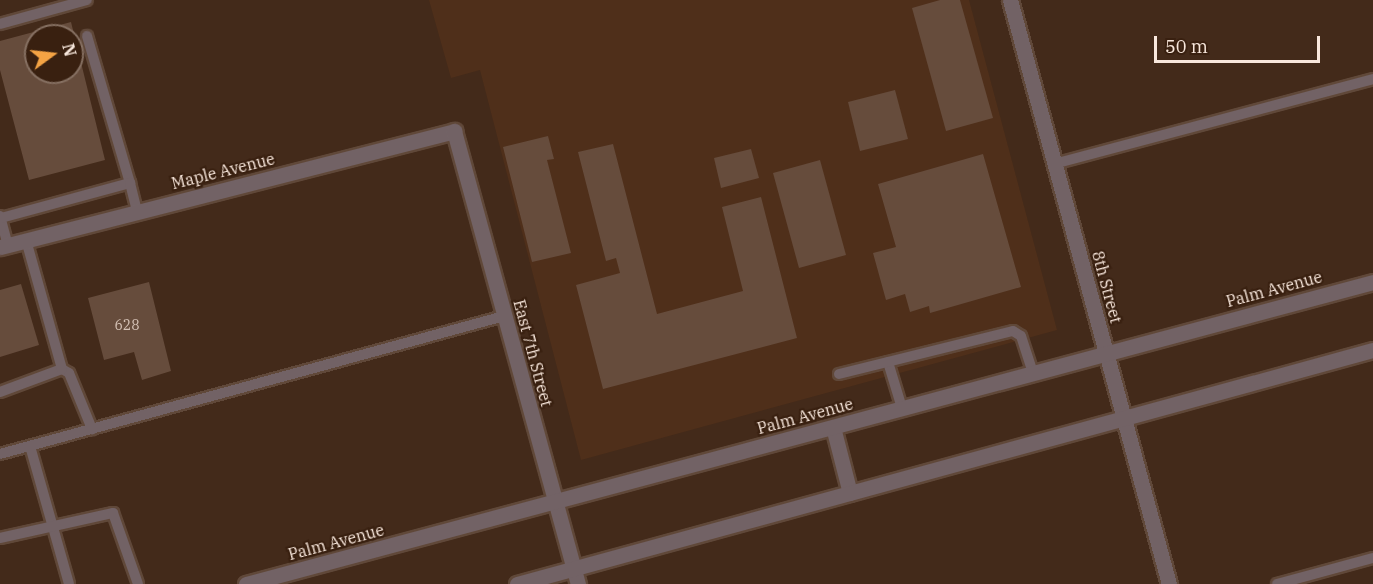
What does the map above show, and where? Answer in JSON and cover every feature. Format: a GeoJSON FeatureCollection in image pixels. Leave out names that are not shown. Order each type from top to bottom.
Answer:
{"type":"FeatureCollection","features":[{"type":"Feature","properties":{"kind":"street","name":"8th Street"},"geometry":{"type":"LineString","coordinates":[[1010,0],[1169,584]]}},
{"type":"Feature","properties":{"kind":"street","name":"Maple Avenue"},"geometry":{"type":"LineString","coordinates":[[4,246],[454,131]]}},
{"type":"Feature","properties":{"kind":"street","name":"East 7th Street"},"geometry":{"type":"LineString","coordinates":[[454,131],[578,584]]}},
{"type":"Feature","properties":{"kind":"street","name":"Palm Avenue"},"geometry":{"type":"LineString","coordinates":[[246,584],[283,579],[556,502],[1373,282]]}},
{"type":"Feature","properties":{"kind":"street"},"geometry":{"type":"LineString","coordinates":[[517,584],[1373,350]]}},
{"type":"Feature","properties":{"kind":"street"},"geometry":{"type":"LineString","coordinates":[[833,427],[850,493]]}},
{"type":"Feature","properties":{"kind":"lane"},"geometry":{"type":"LineString","coordinates":[[0,24],[87,0]]}},
{"type":"Feature","properties":{"kind":"lane"},"geometry":{"type":"LineString","coordinates":[[87,36],[137,212]]}},
{"type":"Feature","properties":{"kind":"lane"},"geometry":{"type":"LineString","coordinates":[[1054,164],[1373,79]]}},
{"type":"Feature","properties":{"kind":"lane"},"geometry":{"type":"LineString","coordinates":[[4,246],[0,217],[130,183]]}},
{"type":"Feature","properties":{"kind":"lane"},"geometry":{"type":"LineString","coordinates":[[26,240],[62,369],[69,373],[92,429]]}},
{"type":"Feature","properties":{"kind":"lane"},"geometry":{"type":"LineString","coordinates":[[0,454],[504,316]]}},
{"type":"Feature","properties":{"kind":"lane"},"geometry":{"type":"LineString","coordinates":[[839,374],[1013,331],[1021,336],[1033,373]]}},
{"type":"Feature","properties":{"kind":"lane"},"geometry":{"type":"LineString","coordinates":[[888,362],[902,408]]}},
{"type":"Feature","properties":{"kind":"lane"},"geometry":{"type":"LineString","coordinates":[[0,392],[62,369]]}},
{"type":"Feature","properties":{"kind":"lane"},"geometry":{"type":"LineString","coordinates":[[30,446],[69,584]]}},
{"type":"Feature","properties":{"kind":"lane"},"geometry":{"type":"LineString","coordinates":[[0,538],[113,513],[138,584]]}},
{"type":"Feature","properties":{"kind":"lane"},"geometry":{"type":"LineString","coordinates":[[1277,584],[1373,558]]}},
{"type":"Feature","properties":{"kind":"shaded area"},"geometry":{"type":"Polygon","coordinates":[[[429,0],[969,0],[1057,330],[581,460],[480,70],[451,78],[429,0]]]}},
{"type":"Feature","properties":{"kind":"building"},"geometry":{"type":"Polygon","coordinates":[[[940,0],[960,0],[993,118],[946,131],[912,8],[940,0]]]}},
{"type":"Feature","properties":{"kind":"building"},"geometry":{"type":"Polygon","coordinates":[[[24,35],[24,84],[84,84],[84,75],[105,160],[29,180],[0,70],[0,41],[24,35]]]}},
{"type":"Feature","properties":{"kind":"building"},"geometry":{"type":"Polygon","coordinates":[[[895,90],[908,139],[860,151],[848,102],[895,90]]]}},
{"type":"Feature","properties":{"kind":"building"},"geometry":{"type":"Polygon","coordinates":[[[548,136],[554,159],[547,160],[571,253],[532,262],[503,147],[548,136]]]}},
{"type":"Feature","properties":{"kind":"building"},"geometry":{"type":"Polygon","coordinates":[[[613,144],[657,314],[743,291],[722,207],[761,197],[797,338],[603,389],[576,285],[620,273],[616,258],[606,261],[578,152],[613,144]]]}},
{"type":"Feature","properties":{"kind":"building"},"geometry":{"type":"Polygon","coordinates":[[[751,149],[759,178],[721,188],[714,158],[751,149]]]}},
{"type":"Feature","properties":{"kind":"building"},"geometry":{"type":"Polygon","coordinates":[[[983,154],[1021,287],[930,313],[929,306],[910,312],[905,294],[886,300],[873,253],[896,247],[878,184],[983,154]]]}},
{"type":"Feature","properties":{"kind":"building"},"geometry":{"type":"Polygon","coordinates":[[[820,160],[846,255],[799,268],[773,173],[820,160]]]}},
{"type":"Feature","properties":{"kind":"building"},"geometry":{"type":"Polygon","coordinates":[[[149,282],[171,371],[142,380],[134,352],[104,360],[88,298],[149,282]]]}},
{"type":"Feature","properties":{"kind":"building"},"geometry":{"type":"Polygon","coordinates":[[[21,284],[39,345],[0,357],[0,290],[21,284]]]}}]}
